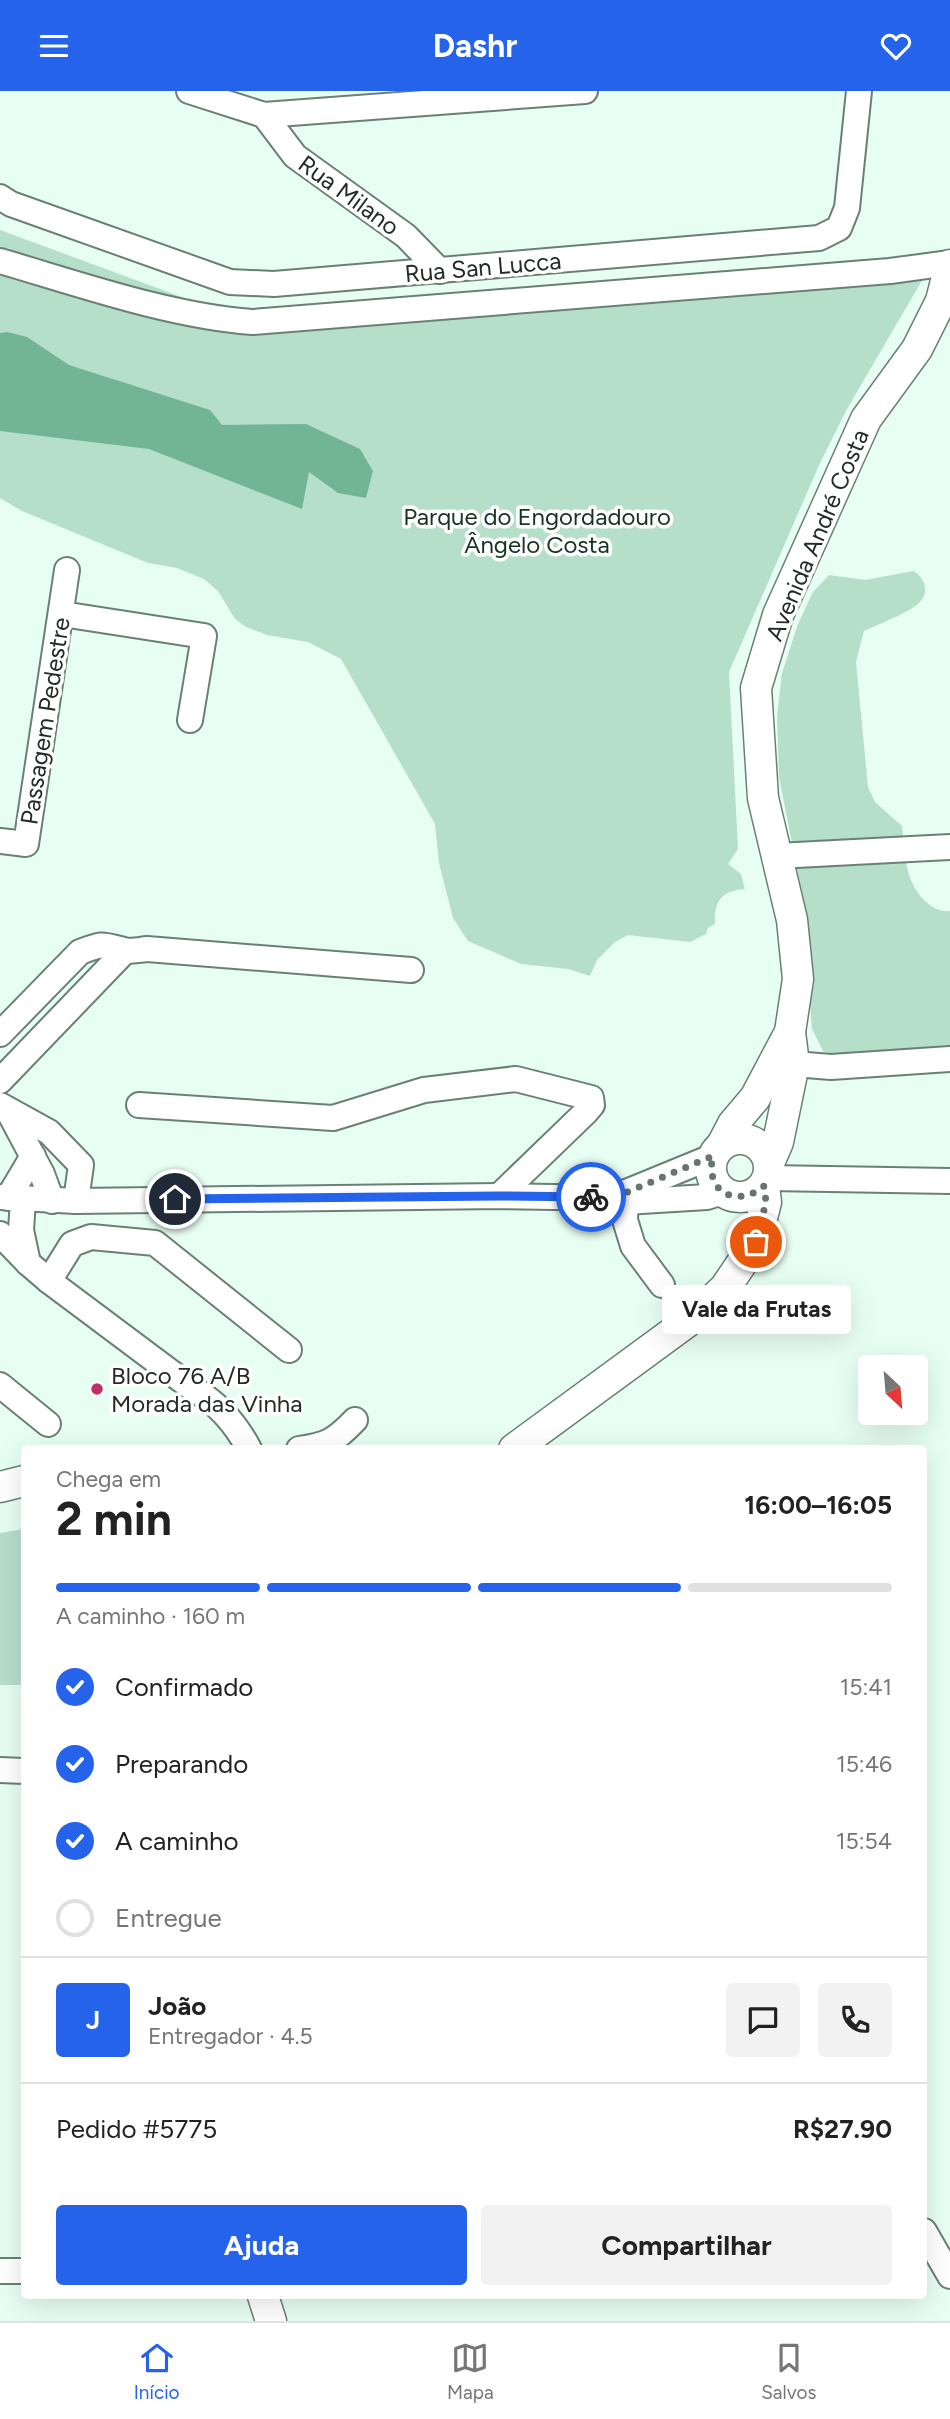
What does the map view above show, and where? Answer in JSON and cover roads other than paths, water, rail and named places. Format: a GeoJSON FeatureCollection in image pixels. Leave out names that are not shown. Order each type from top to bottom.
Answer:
{"type":"FeatureCollection","features":[{"type":"Feature","properties":{"kind":"main road","name":"Avenida André Costa"},"geometry":{"type":"LineString","coordinates":[[519,1445],[694,1317],[725,1288],[756,1242],[766,1202],[767,1175],[778,1142],[794,1064],[790,1032],[798,979],[792,920],[763,798],[756,688],[778,615],[866,419],[917,349],[941,301],[950,264]]}},
{"type":"Feature","properties":{"kind":"main road","name":"Avenida André Costa"},"geometry":{"type":"LineString","coordinates":[[718,1150],[733,1124],[755,1098],[790,1032]]}},
{"type":"Feature","properties":{"kind":"main road"},"geometry":{"type":"LineString","coordinates":[[727,1194],[743,1197],[755,1194],[767,1175],[763,1149],[751,1141],[736,1139],[718,1150],[712,1175],[716,1184],[727,1194],[748,1233],[744,1260]]}},
{"type":"Feature","properties":{"kind":"main road"},"geometry":{"type":"LineString","coordinates":[[0,1487],[21,1482]]}},
{"type":"Feature","properties":{"kind":"main road"},"geometry":{"type":"LineString","coordinates":[[264,2299],[271,2321]]}},
{"type":"Feature","properties":{"kind":"street"},"geometry":{"type":"LineString","coordinates":[[189,91],[227,97],[264,115],[394,98],[585,91]]}},
{"type":"Feature","properties":{"kind":"street","name":"Rua San Lucca"},"geometry":{"type":"LineString","coordinates":[[0,197],[11,204],[230,282],[274,284],[820,238],[839,228],[848,208],[859,91]]}},
{"type":"Feature","properties":{"kind":"street","name":"Rua Milano"},"geometry":{"type":"LineString","coordinates":[[264,115],[295,156],[405,236],[440,271]]}},
{"type":"Feature","properties":{"kind":"street"},"geometry":{"type":"LineString","coordinates":[[0,261],[99,290],[204,316],[252,322],[950,264]]}},
{"type":"Feature","properties":{"kind":"street","name":"Passagem Pedestre"},"geometry":{"type":"LineString","coordinates":[[0,841],[26,845],[67,570]]}},
{"type":"Feature","properties":{"kind":"street"},"geometry":{"type":"LineString","coordinates":[[62,614],[204,636],[190,720]]}},
{"type":"Feature","properties":{"kind":"street"},"geometry":{"type":"LineString","coordinates":[[777,856],[950,848]]}},
{"type":"Feature","properties":{"kind":"street"},"geometry":{"type":"LineString","coordinates":[[0,1034],[80,952],[97,945],[110,944],[125,951],[146,949],[411,970]]}},
{"type":"Feature","properties":{"kind":"street"},"geometry":{"type":"LineString","coordinates":[[0,1080],[125,951]]}},
{"type":"Feature","properties":{"kind":"street"},"geometry":{"type":"LineString","coordinates":[[794,1064],[831,1067],[950,1059]]}},
{"type":"Feature","properties":{"kind":"street"},"geometry":{"type":"LineString","coordinates":[[139,1105],[333,1118],[424,1090],[516,1079],[591,1098],[592,1105],[586,1112],[499,1196]]}},
{"type":"Feature","properties":{"kind":"street"},"geometry":{"type":"LineString","coordinates":[[5,1108],[49,1132],[121,1200]]}},
{"type":"Feature","properties":{"kind":"street"},"geometry":{"type":"LineString","coordinates":[[5,1108],[33,1156],[52,1201]]}},
{"type":"Feature","properties":{"kind":"street"},"geometry":{"type":"LineString","coordinates":[[621,1197],[718,1150]]}},
{"type":"Feature","properties":{"kind":"street"},"geometry":{"type":"LineString","coordinates":[[28,1263],[10,1198],[33,1156]]}},
{"type":"Feature","properties":{"kind":"street"},"geometry":{"type":"LineString","coordinates":[[76,1201],[81,1165]]}},
{"type":"Feature","properties":{"kind":"street"},"geometry":{"type":"LineString","coordinates":[[767,1175],[950,1181]]}},
{"type":"Feature","properties":{"kind":"street"},"geometry":{"type":"LineString","coordinates":[[10,1198],[76,1201],[499,1196],[707,1197],[727,1194]]}},
{"type":"Feature","properties":{"kind":"street"},"geometry":{"type":"LineString","coordinates":[[621,1197],[633,1246],[662,1285]]}},
{"type":"Feature","properties":{"kind":"street"},"geometry":{"type":"LineString","coordinates":[[0,1234],[49,1281],[207,1397],[240,1431],[247,1445]]}},
{"type":"Feature","properties":{"kind":"street"},"geometry":{"type":"LineString","coordinates":[[49,1281],[72,1244],[91,1237],[155,1243],[289,1350]]}},
{"type":"Feature","properties":{"kind":"street"},"geometry":{"type":"LineString","coordinates":[[0,1385],[48,1424]]}},
{"type":"Feature","properties":{"kind":"street"},"geometry":{"type":"LineString","coordinates":[[192,1388],[198,1403],[219,1427],[228,1445]]}},
{"type":"Feature","properties":{"kind":"street"},"geometry":{"type":"LineString","coordinates":[[323,1445],[338,1438],[355,1420]]}},
{"type":"Feature","properties":{"kind":"street"},"geometry":{"type":"LineString","coordinates":[[0,1770],[21,1771]]}},
{"type":"Feature","properties":{"kind":"street"},"geometry":{"type":"LineString","coordinates":[[927,2236],[950,2276]]}},
{"type":"Feature","properties":{"kind":"street"},"geometry":{"type":"LineString","coordinates":[[0,2271],[21,2271]]}},
{"type":"Feature","properties":{"kind":"place","name":"Vale da Frutas"},"geometry":{"type":"Point","coordinates":[756,1242]}},
{"type":"Feature","properties":{"kind":"place","name":"Bloco 76 A/B Morada das Vinha"},"geometry":{"type":"Point","coordinates":[97,1389]}},
{"type":"Feature","properties":{"kind":"park label","name":"Parque do Engordadouro Ângelo Costa"},"geometry":{"type":"Point","coordinates":[537,530]}}]}
